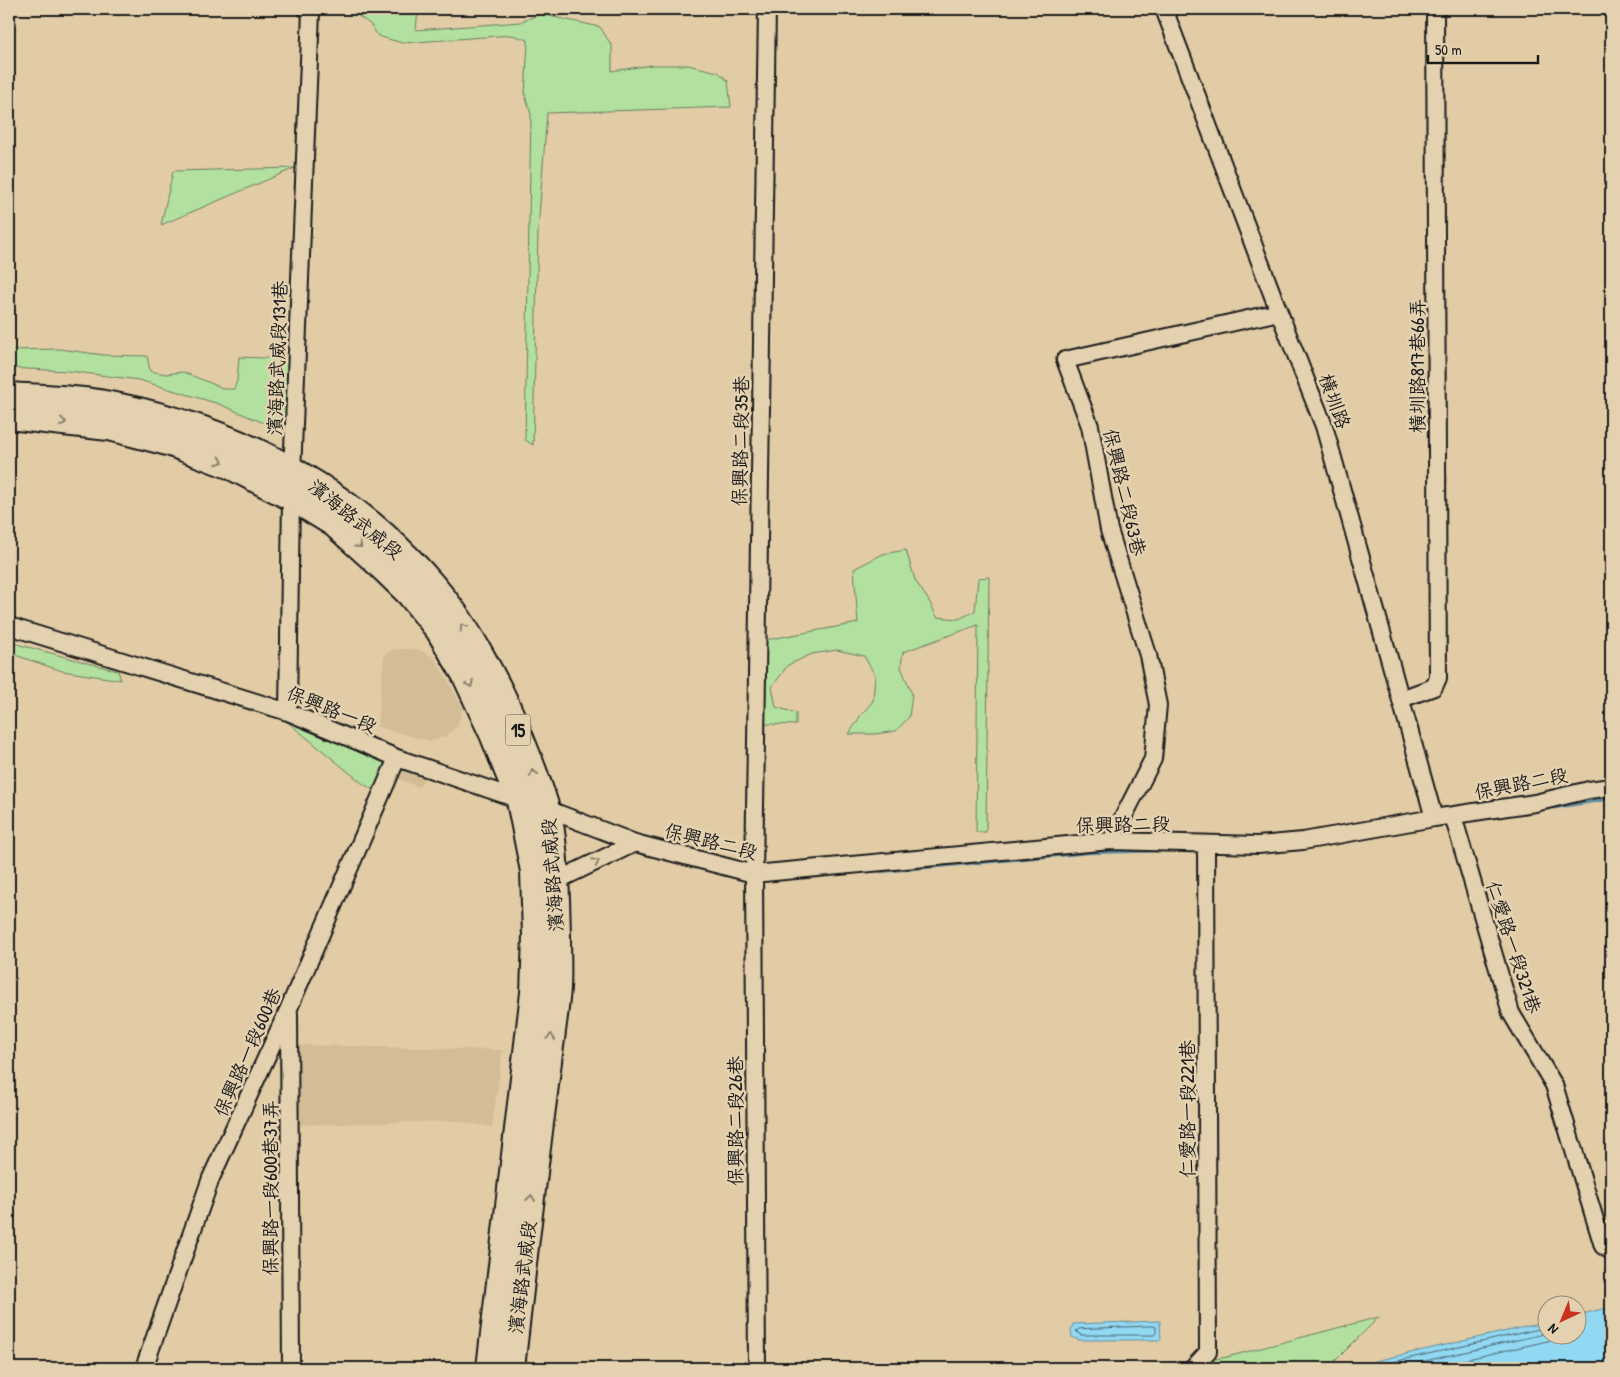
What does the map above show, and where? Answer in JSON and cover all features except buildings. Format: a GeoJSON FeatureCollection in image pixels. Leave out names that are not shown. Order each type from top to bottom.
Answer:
{"type":"FeatureCollection","features":[{"type":"Feature","properties":{"kind":"main road","name":"濱海路武威段"},"geometry":{"type":"LineString","coordinates":[[11,410],[96,402],[144,412],[180,421],[218,435],[249,448],[321,486],[379,532],[432,585],[475,646],[515,722],[547,809],[551,829],[556,881],[557,988],[511,1368]]}},
{"type":"Feature","properties":{"kind":"main road","name":"濱海路武威段"},"geometry":{"type":"LineString","coordinates":[[11,410],[109,427],[171,443],[230,465],[291,497],[335,524],[410,594],[439,630],[465,674],[493,734],[520,801],[534,871],[536,936],[534,993],[490,1368]]}},
{"type":"Feature","properties":{"kind":"street","name":"濱海路武威段131巷"},"geometry":{"type":"LineString","coordinates":[[288,712],[291,497],[311,12],[306,9]]}},
{"type":"Feature","properties":{"kind":"street","name":"保興路二段35巷"},"geometry":{"type":"LineString","coordinates":[[754,874],[767,9]]}},
{"type":"Feature","properties":{"kind":"street","name":"橫圳路"},"geometry":{"type":"LineString","coordinates":[[1164,9],[1324,426],[1434,818]]}},
{"type":"Feature","properties":{"kind":"street","name":"橫圳路817巷66弄"},"geometry":{"type":"LineString","coordinates":[[1401,699],[1434,687],[1438,678],[1435,9]]}},
{"type":"Feature","properties":{"kind":"street","name":"保興路二段63巷"},"geometry":{"type":"LineString","coordinates":[[1111,841],[1153,758],[1158,705],[1148,655],[1110,530],[1090,426],[1065,360],[1279,312]]}},
{"type":"Feature","properties":{"kind":"street","name":"保興路一段"},"geometry":{"type":"LineString","coordinates":[[9,626],[288,712],[398,758],[547,809],[635,843]]}},
{"type":"Feature","properties":{"kind":"street","name":"保興路一段600巷"},"geometry":{"type":"LineString","coordinates":[[144,1368],[211,1178],[289,1008],[398,758]]}},
{"type":"Feature","properties":{"kind":"street","name":"保興路二段"},"geometry":{"type":"LineString","coordinates":[[635,843],[754,874],[1111,841],[1258,845],[1303,841],[1434,818],[1535,804],[1589,790],[1611,787]]}},
{"type":"Feature","properties":{"kind":"street","name":"仁愛路一段321巷"},"geometry":{"type":"LineString","coordinates":[[1453,816],[1511,1013],[1554,1084],[1603,1246],[1611,1250]]}},
{"type":"Feature","properties":{"kind":"street"},"geometry":{"type":"LineString","coordinates":[[556,881],[635,843]]}},
{"type":"Feature","properties":{"kind":"street","name":"仁愛路一段221巷"},"geometry":{"type":"LineString","coordinates":[[1193,1368],[1208,1352],[1206,844]]}},
{"type":"Feature","properties":{"kind":"street","name":"保興路二段26巷"},"geometry":{"type":"LineString","coordinates":[[754,874],[757,1368]]}},
{"type":"Feature","properties":{"kind":"street","name":"保興路一段600巷37弄"},"geometry":{"type":"LineString","coordinates":[[289,1008],[291,1368]]}},
{"type":"Feature","properties":{"kind":"shaded area"},"geometry":{"type":"Polygon","coordinates":[[[395,649],[417,649],[434,657],[452,688],[463,708],[457,726],[445,737],[430,741],[377,727],[384,655],[395,649]]]}},
{"type":"Feature","properties":{"kind":"shaded area"},"geometry":{"type":"Polygon","coordinates":[[[400,759],[432,767],[419,787],[395,778],[400,759]]]}},
{"type":"Feature","properties":{"kind":"shaded area"},"geometry":{"type":"Polygon","coordinates":[[[298,1045],[503,1050],[492,1127],[456,1121],[298,1125],[298,1045]]]}},
{"type":"Feature","properties":{"kind":"green space"},"geometry":{"type":"Polygon","coordinates":[[[348,9],[382,9],[387,15],[386,9],[418,9],[416,30],[521,22],[540,14],[600,27],[612,46],[612,71],[652,65],[688,65],[718,72],[728,81],[731,107],[547,113],[538,230],[533,445],[525,440],[531,114],[525,95],[528,40],[512,35],[402,43],[378,36],[370,24],[348,9]]]}},
{"type":"Feature","properties":{"kind":"green space"},"geometry":{"type":"Polygon","coordinates":[[[295,168],[161,225],[173,171],[295,168]]]}},
{"type":"Feature","properties":{"kind":"green space"},"geometry":{"type":"Polygon","coordinates":[[[60,349],[103,355],[147,356],[150,371],[166,374],[183,372],[225,389],[234,389],[237,381],[239,357],[293,359],[292,435],[219,404],[139,380],[68,371],[9,368],[9,350],[60,349]]]}},
{"type":"Feature","properties":{"kind":"green space"},"geometry":{"type":"Polygon","coordinates":[[[906,550],[915,580],[937,617],[959,619],[975,611],[978,578],[989,577],[986,832],[976,832],[978,625],[903,652],[901,667],[912,694],[909,717],[896,731],[875,734],[849,734],[873,701],[875,675],[864,656],[837,650],[812,654],[788,665],[772,687],[776,707],[796,713],[796,725],[767,724],[759,729],[765,640],[858,623],[854,569],[883,554],[906,550]]]}},
{"type":"Feature","properties":{"kind":"green space"},"geometry":{"type":"Polygon","coordinates":[[[9,642],[118,671],[121,680],[62,671],[9,653],[9,642]]]}},
{"type":"Feature","properties":{"kind":"green space"},"geometry":{"type":"Polygon","coordinates":[[[285,720],[384,754],[385,761],[375,791],[362,783],[285,720]]]}},
{"type":"Feature","properties":{"kind":"green space"},"geometry":{"type":"Polygon","coordinates":[[[1379,1317],[1328,1368],[1204,1368],[1215,1359],[1379,1317]]]}},
{"type":"Feature","properties":{"kind":"water"},"geometry":{"type":"Polygon","coordinates":[[[1611,1307],[1611,1368],[1344,1368],[1538,1324],[1538,1344],[1588,1344],[1588,1313],[1611,1307]]]}},
{"type":"Feature","properties":{"kind":"water"},"geometry":{"type":"Polygon","coordinates":[[[1160,1321],[1161,1340],[1079,1340],[1072,1337],[1071,1331],[1073,1324],[1160,1321]]]}},
{"type":"Feature","properties":{"kind":"waterway"},"geometry":{"type":"LineString","coordinates":[[1548,808],[1611,798]]}},
{"type":"Feature","properties":{"kind":"waterway"},"geometry":{"type":"LineString","coordinates":[[880,871],[1089,852],[1164,850]]}}]}
